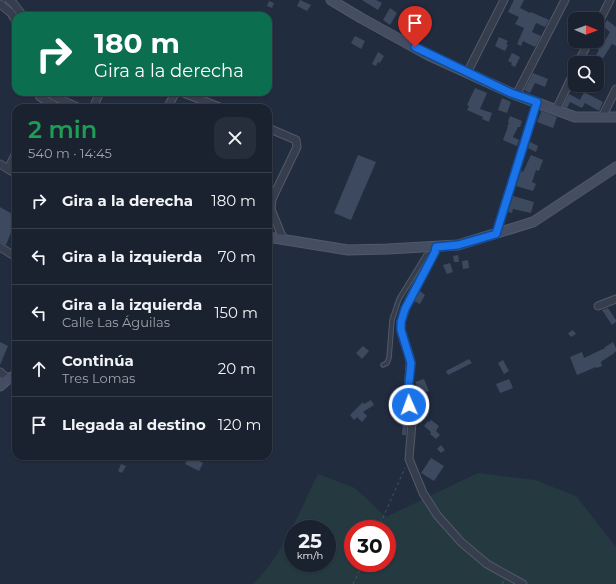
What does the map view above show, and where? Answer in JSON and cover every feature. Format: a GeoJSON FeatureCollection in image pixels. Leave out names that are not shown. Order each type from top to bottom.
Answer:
{"type":"FeatureCollection","features":[{"type":"Feature","properties":{"kind":"street"},"geometry":{"type":"LineString","coordinates":[[9,0],[14,3],[20,12]]}},
{"type":"Feature","properties":{"kind":"street"},"geometry":{"type":"LineString","coordinates":[[331,0],[428,54],[514,94],[575,117],[616,117]]}},
{"type":"Feature","properties":{"kind":"street"},"geometry":{"type":"LineString","coordinates":[[468,73],[504,0]]}},
{"type":"Feature","properties":{"kind":"street"},"geometry":{"type":"LineString","coordinates":[[514,94],[564,0]]}},
{"type":"Feature","properties":{"kind":"street"},"geometry":{"type":"LineString","coordinates":[[604,12],[610,0]]}},
{"type":"Feature","properties":{"kind":"street"},"geometry":{"type":"LineString","coordinates":[[0,4],[12,15]]}},
{"type":"Feature","properties":{"kind":"street"},"geometry":{"type":"LineString","coordinates":[[556,110],[568,85]]}},
{"type":"Feature","properties":{"kind":"street"},"geometry":{"type":"LineString","coordinates":[[602,117],[616,89]]}},
{"type":"Feature","properties":{"kind":"street"},"geometry":{"type":"LineString","coordinates":[[39,96],[50,104]]}},
{"type":"Feature","properties":{"kind":"street"},"geometry":{"type":"LineString","coordinates":[[54,96],[71,104]]}},
{"type":"Feature","properties":{"kind":"street"},"geometry":{"type":"LineString","coordinates":[[191,96],[212,104]]}},
{"type":"Feature","properties":{"kind":"street"},"geometry":{"type":"LineString","coordinates":[[496,234],[537,102]]}},
{"type":"Feature","properties":{"kind":"street"},"geometry":{"type":"LineString","coordinates":[[272,130],[296,140],[297,147],[272,192]]}},
{"type":"Feature","properties":{"kind":"street"},"geometry":{"type":"LineString","coordinates":[[8,169],[12,161]]}},
{"type":"Feature","properties":{"kind":"street"},"geometry":{"type":"LineString","coordinates":[[0,164],[12,172]]}},
{"type":"Feature","properties":{"kind":"street"},"geometry":{"type":"LineString","coordinates":[[272,238],[348,250],[435,249],[458,245],[533,222],[616,167]]}},
{"type":"Feature","properties":{"kind":"street"},"geometry":{"type":"LineString","coordinates":[[272,213],[283,239]]}},
{"type":"Feature","properties":{"kind":"street"},"geometry":{"type":"LineString","coordinates":[[0,247],[12,254]]}},
{"type":"Feature","properties":{"kind":"street"},"geometry":{"type":"LineString","coordinates":[[435,249],[405,309],[401,322],[401,330],[411,363],[408,392],[410,418],[412,423],[409,459],[423,493],[437,514],[461,542],[486,564],[523,584]]}},
{"type":"Feature","properties":{"kind":"street"},"geometry":{"type":"LineString","coordinates":[[598,306],[616,299]]}},
{"type":"Feature","properties":{"kind":"street"},"geometry":{"type":"LineString","coordinates":[[0,372],[12,377]]}},
{"type":"Feature","properties":{"kind":"street"},"geometry":{"type":"LineString","coordinates":[[0,386],[12,377]]}},
{"type":"Feature","properties":{"kind":"lane"},"geometry":{"type":"LineString","coordinates":[[383,365],[389,358],[392,320],[399,299],[426,255],[435,249]]}},
{"type":"Feature","properties":{"kind":"path"},"geometry":{"type":"LineString","coordinates":[[382,520],[409,459]]}},
{"type":"Feature","properties":{"kind":"path"},"geometry":{"type":"LineString","coordinates":[[353,584],[358,572]]}},
{"type":"Feature","properties":{"kind":"green space"},"geometry":{"type":"Polygon","coordinates":[[[478,473],[535,480],[576,496],[616,547],[616,584],[253,584],[273,560],[284,543],[284,572],[336,572],[336,520],[296,520],[318,474],[355,488],[386,517],[478,473]]]}},
{"type":"Feature","properties":{"kind":"building"},"geometry":{"type":"Polygon","coordinates":[[[300,0],[311,5],[307,11],[297,6],[300,0]]]}},
{"type":"Feature","properties":{"kind":"building"},"geometry":{"type":"Polygon","coordinates":[[[362,0],[376,0],[382,3],[378,10],[362,0]]]}},
{"type":"Feature","properties":{"kind":"building"},"geometry":{"type":"Polygon","coordinates":[[[514,0],[524,0],[520,8],[549,20],[545,27],[536,23],[532,32],[541,36],[535,47],[523,41],[521,46],[517,44],[524,28],[515,24],[519,17],[508,12],[514,0]]]}},
{"type":"Feature","properties":{"kind":"building"},"geometry":{"type":"Polygon","coordinates":[[[269,1],[274,3],[272,8],[267,6],[269,1]]]}},
{"type":"Feature","properties":{"kind":"building"},"geometry":{"type":"Polygon","coordinates":[[[390,8],[397,13],[390,25],[383,20],[390,8]]]}},
{"type":"Feature","properties":{"kind":"building"},"geometry":{"type":"Polygon","coordinates":[[[607,20],[616,27],[616,46],[612,44],[604,57],[596,56],[599,50],[598,48],[604,48],[604,42],[610,32],[604,27],[607,20]]]}},
{"type":"Feature","properties":{"kind":"building"},"geometry":{"type":"Polygon","coordinates":[[[355,36],[365,41],[361,49],[351,43],[355,36]]]}},
{"type":"Feature","properties":{"kind":"building"},"geometry":{"type":"Polygon","coordinates":[[[499,37],[508,41],[505,51],[495,46],[499,37]]]}},
{"type":"Feature","properties":{"kind":"building"},"geometry":{"type":"Polygon","coordinates":[[[378,52],[384,56],[380,63],[378,62],[376,66],[372,64],[378,52]]]}},
{"type":"Feature","properties":{"kind":"building"},"geometry":{"type":"Polygon","coordinates":[[[512,53],[520,57],[515,67],[508,61],[512,53]]]}},
{"type":"Feature","properties":{"kind":"building"},"geometry":{"type":"Polygon","coordinates":[[[533,73],[548,79],[545,87],[535,83],[530,93],[524,90],[533,73]]]}},
{"type":"Feature","properties":{"kind":"building"},"geometry":{"type":"Polygon","coordinates":[[[475,88],[487,93],[480,109],[492,113],[489,122],[482,119],[483,117],[467,110],[469,106],[467,105],[475,88]]]}},
{"type":"Feature","properties":{"kind":"building"},"geometry":{"type":"Polygon","coordinates":[[[584,92],[603,102],[599,111],[585,103],[582,108],[570,102],[567,108],[563,106],[569,94],[580,100],[584,92]]]}},
{"type":"Feature","properties":{"kind":"building"},"geometry":{"type":"Polygon","coordinates":[[[502,98],[511,102],[507,113],[498,110],[502,98]]]}},
{"type":"Feature","properties":{"kind":"building"},"geometry":{"type":"Polygon","coordinates":[[[540,110],[557,117],[553,128],[537,122],[541,112],[540,110]]]}},
{"type":"Feature","properties":{"kind":"building"},"geometry":{"type":"Polygon","coordinates":[[[510,116],[522,121],[513,137],[519,140],[517,146],[503,140],[510,116]]]}},
{"type":"Feature","properties":{"kind":"building"},"geometry":{"type":"Polygon","coordinates":[[[530,142],[538,146],[536,152],[528,148],[530,142]]]}},
{"type":"Feature","properties":{"kind":"building"},"geometry":{"type":"Polygon","coordinates":[[[358,155],[376,162],[351,220],[334,213],[358,155]]]}},
{"type":"Feature","properties":{"kind":"building"},"geometry":{"type":"Polygon","coordinates":[[[531,155],[543,160],[539,171],[536,170],[532,182],[536,184],[533,191],[516,186],[521,171],[523,172],[531,155]]]}},
{"type":"Feature","properties":{"kind":"building"},"geometry":{"type":"Polygon","coordinates":[[[513,196],[534,202],[531,213],[513,209],[512,213],[508,212],[513,196]]]}},
{"type":"Feature","properties":{"kind":"building"},"geometry":{"type":"Polygon","coordinates":[[[0,207],[12,214],[12,230],[6,245],[0,242],[0,207]]]}},
{"type":"Feature","properties":{"kind":"building"},"geometry":{"type":"Polygon","coordinates":[[[458,255],[459,262],[454,262],[453,256],[458,255]]]}},
{"type":"Feature","properties":{"kind":"building"},"geometry":{"type":"Polygon","coordinates":[[[468,260],[469,268],[463,269],[462,261],[468,260]]]}},
{"type":"Feature","properties":{"kind":"building"},"geometry":{"type":"Polygon","coordinates":[[[450,263],[453,272],[447,274],[443,265],[450,263]]]}},
{"type":"Feature","properties":{"kind":"building"},"geometry":{"type":"Polygon","coordinates":[[[420,291],[425,295],[420,304],[414,301],[420,291]]]}},
{"type":"Feature","properties":{"kind":"building"},"geometry":{"type":"Polygon","coordinates":[[[608,308],[616,320],[616,322],[612,325],[602,310],[608,308]]]}},
{"type":"Feature","properties":{"kind":"building"},"geometry":{"type":"Polygon","coordinates":[[[573,330],[576,334],[571,337],[568,333],[573,330]]]}},
{"type":"Feature","properties":{"kind":"building"},"geometry":{"type":"Polygon","coordinates":[[[0,342],[8,346],[0,365],[0,342]]]}},
{"type":"Feature","properties":{"kind":"building"},"geometry":{"type":"Polygon","coordinates":[[[613,342],[616,351],[601,362],[602,366],[577,375],[570,357],[582,352],[584,358],[605,348],[613,342]]]}},
{"type":"Feature","properties":{"kind":"building"},"geometry":{"type":"Polygon","coordinates":[[[363,346],[369,351],[362,359],[356,353],[363,346]]]}},
{"type":"Feature","properties":{"kind":"building"},"geometry":{"type":"Polygon","coordinates":[[[469,359],[472,363],[448,375],[446,371],[469,359]]]}},
{"type":"Feature","properties":{"kind":"building"},"geometry":{"type":"Polygon","coordinates":[[[503,360],[509,371],[504,374],[498,363],[503,360]]]}},
{"type":"Feature","properties":{"kind":"building"},"geometry":{"type":"Polygon","coordinates":[[[424,379],[429,391],[413,396],[413,387],[417,386],[415,382],[424,379]]]}},
{"type":"Feature","properties":{"kind":"building"},"geometry":{"type":"Polygon","coordinates":[[[509,379],[513,388],[500,393],[496,384],[509,379]]]}},
{"type":"Feature","properties":{"kind":"building"},"geometry":{"type":"Polygon","coordinates":[[[371,400],[374,405],[363,412],[367,416],[362,422],[357,417],[354,420],[350,415],[363,402],[364,404],[371,400]]]}},
{"type":"Feature","properties":{"kind":"building"},"geometry":{"type":"Polygon","coordinates":[[[403,419],[405,419],[407,424],[406,435],[402,435],[403,419]]]}},
{"type":"Feature","properties":{"kind":"building"},"geometry":{"type":"Polygon","coordinates":[[[431,420],[439,426],[436,431],[440,435],[436,439],[424,426],[431,420]]]}},
{"type":"Feature","properties":{"kind":"building"},"geometry":{"type":"Polygon","coordinates":[[[441,445],[445,450],[441,453],[437,449],[441,445]]]}},
{"type":"Feature","properties":{"kind":"building"},"geometry":{"type":"Polygon","coordinates":[[[431,458],[444,466],[434,481],[421,473],[431,458]]]}},
{"type":"Feature","properties":{"kind":"building"},"geometry":{"type":"Polygon","coordinates":[[[188,460],[197,460],[203,463],[199,471],[185,464],[188,460]]]}},
{"type":"Feature","properties":{"kind":"building"},"geometry":{"type":"Polygon","coordinates":[[[121,464],[126,466],[122,473],[118,471],[121,464]]]}},
{"type":"Feature","properties":{"kind":"route"},"geometry":{"type":"LineString","coordinates":[[409,405],[408,392],[411,363],[401,330],[401,322],[405,309],[435,252],[436,247],[458,245],[496,234],[537,102],[511,93],[415,47]]}}]}
